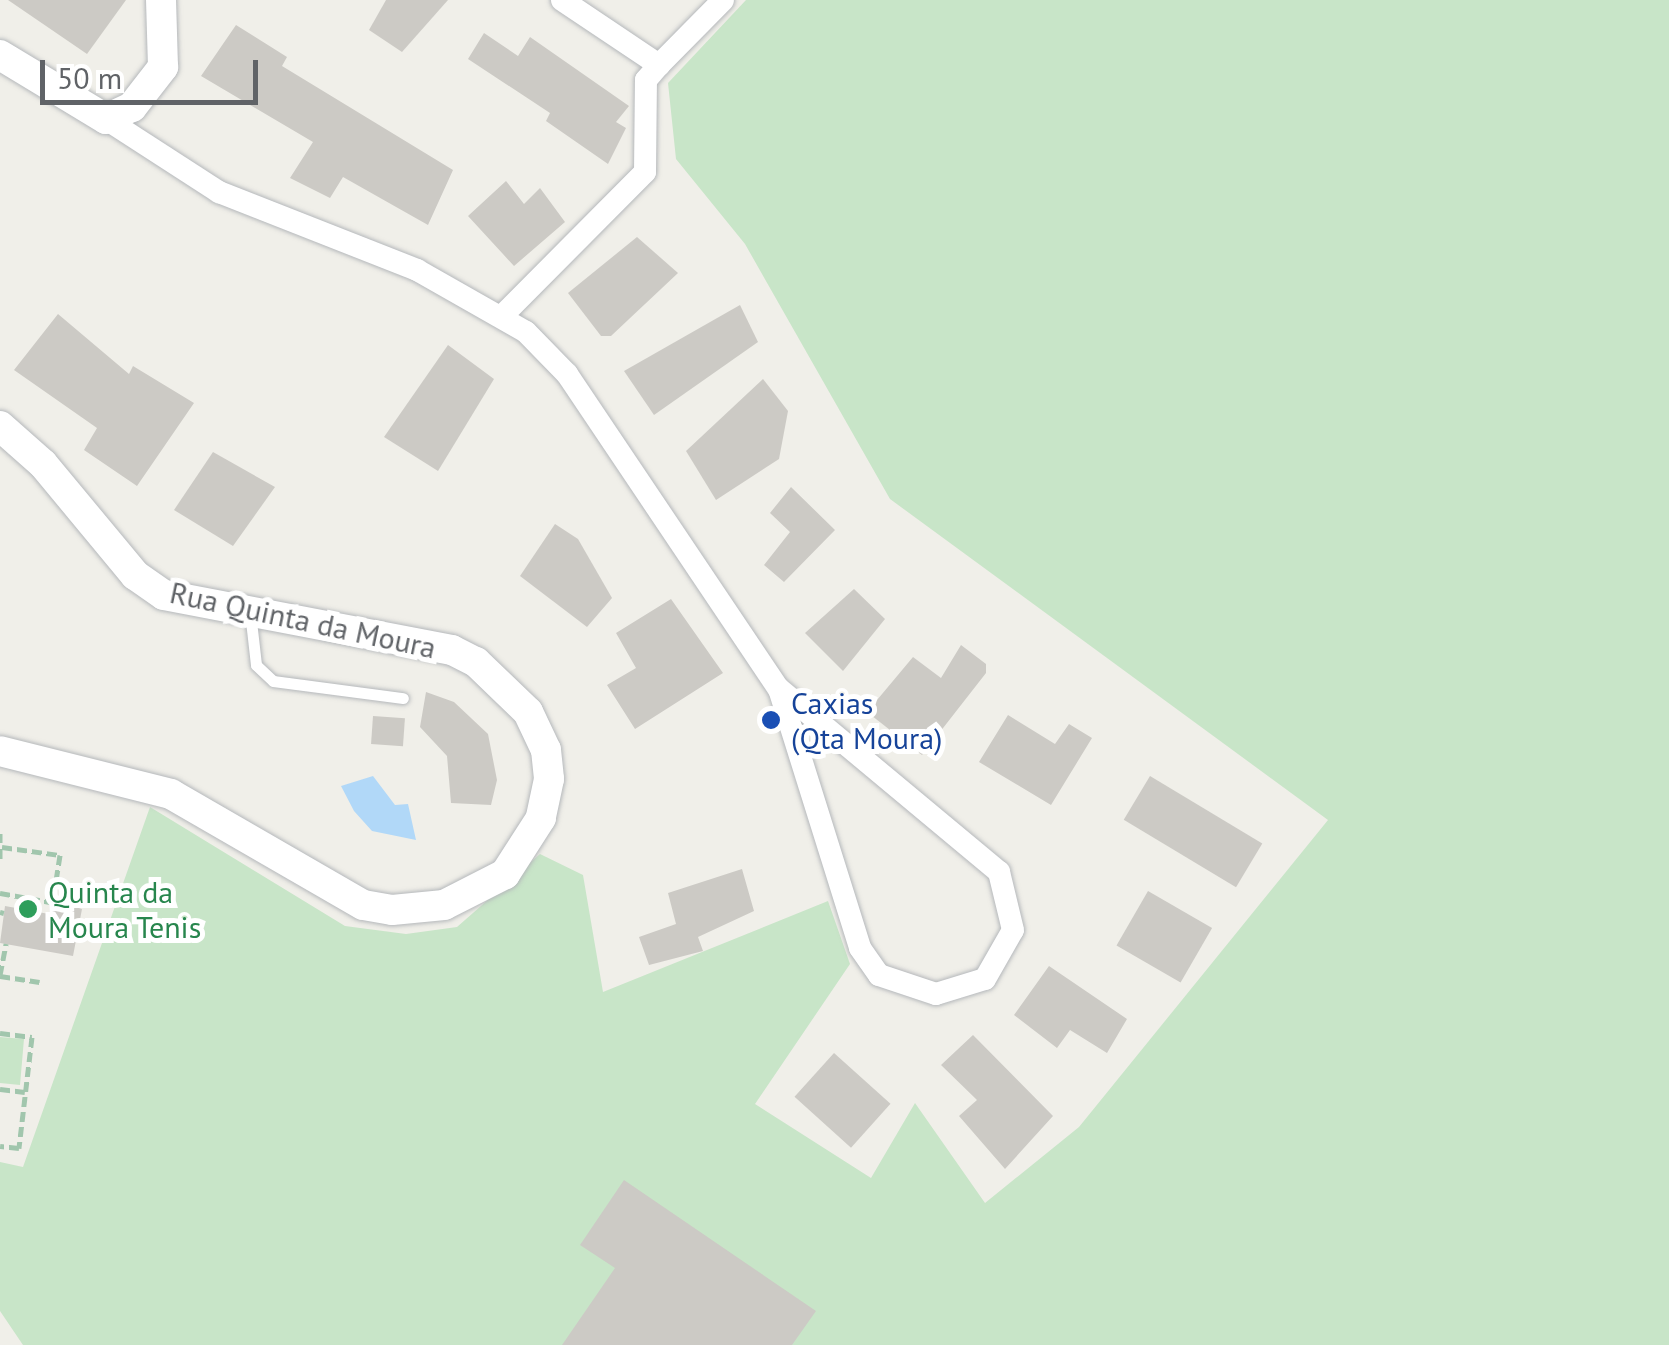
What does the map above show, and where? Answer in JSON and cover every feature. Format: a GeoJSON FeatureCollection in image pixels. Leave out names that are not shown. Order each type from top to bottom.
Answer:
{"type":"FeatureCollection","features":[{"type":"Feature","properties":{"kind":"street"},"geometry":{"type":"LineString","coordinates":[[106,119],[132,106],[163,67],[161,0]]}},
{"type":"Feature","properties":{"kind":"street"},"geometry":{"type":"LineString","coordinates":[[562,0],[660,65]]}},
{"type":"Feature","properties":{"kind":"street"},"geometry":{"type":"LineString","coordinates":[[502,316],[645,172],[646,80],[723,0]]}},
{"type":"Feature","properties":{"kind":"street"},"geometry":{"type":"LineString","coordinates":[[0,55],[219,192],[416,270],[502,316],[568,374],[779,688],[999,872],[1013,930],[985,979],[936,994],[879,975],[860,948],[779,688]]}},
{"type":"Feature","properties":{"kind":"street","name":"Rua Quinta da Moura"},"geometry":{"type":"LineString","coordinates":[[0,426],[149,586],[187,602],[452,650],[502,681],[546,750],[541,818],[524,854],[505,874],[444,904],[363,905],[171,794],[0,752]]}},
{"type":"Feature","properties":{"kind":"lane"},"geometry":{"type":"LineString","coordinates":[[250,612],[256,665],[273,681],[403,698]]}},
{"type":"Feature","properties":{"kind":"path"},"geometry":{"type":"LineString","coordinates":[[0,833],[0,860]]}},
{"type":"Feature","properties":{"kind":"path"},"geometry":{"type":"LineString","coordinates":[[0,894],[52,901],[60,855],[2,847]]}},
{"type":"Feature","properties":{"kind":"path"},"geometry":{"type":"LineString","coordinates":[[6,944],[0,976],[40,982]]}},
{"type":"Feature","properties":{"kind":"path"},"geometry":{"type":"LineString","coordinates":[[0,1033],[32,1037],[19,1148],[0,1146]]}},
{"type":"Feature","properties":{"kind":"path"},"geometry":{"type":"LineString","coordinates":[[0,1089],[26,1092]]}},
{"type":"Feature","properties":{"kind":"green space"},"geometry":{"type":"Polygon","coordinates":[[[746,0],[1669,0],[1669,1345],[23,1345],[0,1311],[0,1162],[23,1167],[150,807],[345,926],[406,934],[457,927],[540,854],[583,875],[603,992],[828,901],[850,964],[755,1104],[871,1178],[915,1103],[985,1203],[1079,1127],[1328,820],[890,499],[745,244],[676,159],[668,83],[746,0]]]}},
{"type":"Feature","properties":{"kind":"green space"},"geometry":{"type":"Polygon","coordinates":[[[0,1037],[24,1039],[20,1085],[0,1083],[0,1037]]]}},
{"type":"Feature","properties":{"kind":"water"},"geometry":{"type":"Polygon","coordinates":[[[373,776],[395,805],[408,804],[416,840],[372,831],[354,811],[341,786],[373,776]]]}},
{"type":"Feature","properties":{"kind":"building"},"geometry":{"type":"Polygon","coordinates":[[[8,0],[126,0],[87,54],[8,0]]]}},
{"type":"Feature","properties":{"kind":"building"},"geometry":{"type":"Polygon","coordinates":[[[386,0],[448,0],[402,52],[369,30],[386,0]]]}},
{"type":"Feature","properties":{"kind":"building"},"geometry":{"type":"Polygon","coordinates":[[[236,25],[287,57],[282,66],[453,170],[428,225],[343,177],[330,198],[290,178],[313,142],[201,76],[236,25]]]}},
{"type":"Feature","properties":{"kind":"building"},"geometry":{"type":"Polygon","coordinates":[[[484,33],[518,56],[530,37],[629,106],[616,122],[626,128],[608,164],[546,121],[550,113],[468,59],[484,33]]]}},
{"type":"Feature","properties":{"kind":"building"},"geometry":{"type":"Polygon","coordinates":[[[506,181],[524,204],[540,188],[565,222],[514,266],[468,216],[506,181]]]}},
{"type":"Feature","properties":{"kind":"building"},"geometry":{"type":"Polygon","coordinates":[[[637,237],[678,273],[611,336],[601,336],[568,293],[637,237]]]}},
{"type":"Feature","properties":{"kind":"building"},"geometry":{"type":"Polygon","coordinates":[[[740,305],[758,342],[654,415],[624,371],[740,305]]]}},
{"type":"Feature","properties":{"kind":"building"},"geometry":{"type":"Polygon","coordinates":[[[58,314],[129,374],[133,366],[194,403],[137,486],[84,450],[97,428],[14,370],[58,314]]]}},
{"type":"Feature","properties":{"kind":"building"},"geometry":{"type":"Polygon","coordinates":[[[448,345],[494,379],[438,471],[384,437],[448,345]]]}},
{"type":"Feature","properties":{"kind":"building"},"geometry":{"type":"Polygon","coordinates":[[[763,379],[788,411],[779,459],[716,500],[686,451],[763,379]]]}},
{"type":"Feature","properties":{"kind":"building"},"geometry":{"type":"Polygon","coordinates":[[[213,452],[275,487],[233,546],[174,510],[213,452]]]}},
{"type":"Feature","properties":{"kind":"building"},"geometry":{"type":"Polygon","coordinates":[[[791,487],[835,530],[784,582],[764,565],[790,532],[770,513],[791,487]]]}},
{"type":"Feature","properties":{"kind":"building"},"geometry":{"type":"Polygon","coordinates":[[[555,524],[578,539],[612,598],[587,627],[520,576],[555,524]]]}},
{"type":"Feature","properties":{"kind":"building"},"geometry":{"type":"Polygon","coordinates":[[[854,589],[885,619],[843,671],[805,633],[854,589]]]}},
{"type":"Feature","properties":{"kind":"building"},"geometry":{"type":"Polygon","coordinates":[[[671,599],[723,673],[635,729],[607,685],[636,668],[616,633],[671,599]]]}},
{"type":"Feature","properties":{"kind":"building"},"geometry":{"type":"Polygon","coordinates":[[[961,645],[986,664],[986,673],[922,755],[867,712],[913,657],[941,678],[961,645]]]}},
{"type":"Feature","properties":{"kind":"building"},"geometry":{"type":"Polygon","coordinates":[[[426,692],[454,702],[488,734],[497,780],[491,805],[451,803],[447,756],[420,727],[426,692]]]}},
{"type":"Feature","properties":{"kind":"building"},"geometry":{"type":"Polygon","coordinates":[[[1008,715],[1055,744],[1069,724],[1092,738],[1051,805],[979,762],[1008,715]]]}},
{"type":"Feature","properties":{"kind":"building"},"geometry":{"type":"Polygon","coordinates":[[[373,716],[405,718],[403,746],[371,744],[373,716]]]}},
{"type":"Feature","properties":{"kind":"building"},"geometry":{"type":"Polygon","coordinates":[[[1150,776],[1262,843],[1236,887],[1124,820],[1150,776]]]}},
{"type":"Feature","properties":{"kind":"building"},"geometry":{"type":"Polygon","coordinates":[[[742,869],[754,911],[698,937],[703,951],[649,965],[639,937],[676,924],[668,893],[742,869]]]}},
{"type":"Feature","properties":{"kind":"building"},"geometry":{"type":"Polygon","coordinates":[[[1148,891],[1212,928],[1181,983],[1116,946],[1148,891]]]}},
{"type":"Feature","properties":{"kind":"building"},"geometry":{"type":"Polygon","coordinates":[[[50,899],[82,909],[73,956],[0,943],[5,906],[49,914],[50,899]]]}},
{"type":"Feature","properties":{"kind":"building"},"geometry":{"type":"Polygon","coordinates":[[[1049,966],[1127,1019],[1107,1053],[1070,1030],[1057,1048],[1014,1015],[1049,966]]]}},
{"type":"Feature","properties":{"kind":"building"},"geometry":{"type":"Polygon","coordinates":[[[973,1035],[1053,1116],[1005,1169],[959,1116],[977,1100],[941,1065],[973,1035]]]}},
{"type":"Feature","properties":{"kind":"building"},"geometry":{"type":"Polygon","coordinates":[[[834,1053],[890,1104],[851,1148],[795,1097],[834,1053]]]}},
{"type":"Feature","properties":{"kind":"building"},"geometry":{"type":"Polygon","coordinates":[[[624,1180],[816,1311],[792,1345],[562,1345],[615,1268],[580,1245],[624,1180]]]}},
{"type":"Feature","properties":{"kind":"place","name":"Caxias (Qta Moura)"},"geometry":{"type":"Point","coordinates":[771,720]}},
{"type":"Feature","properties":{"kind":"place","name":"Quinta da Moura Tenis"},"geometry":{"type":"Point","coordinates":[28,909]}}]}
